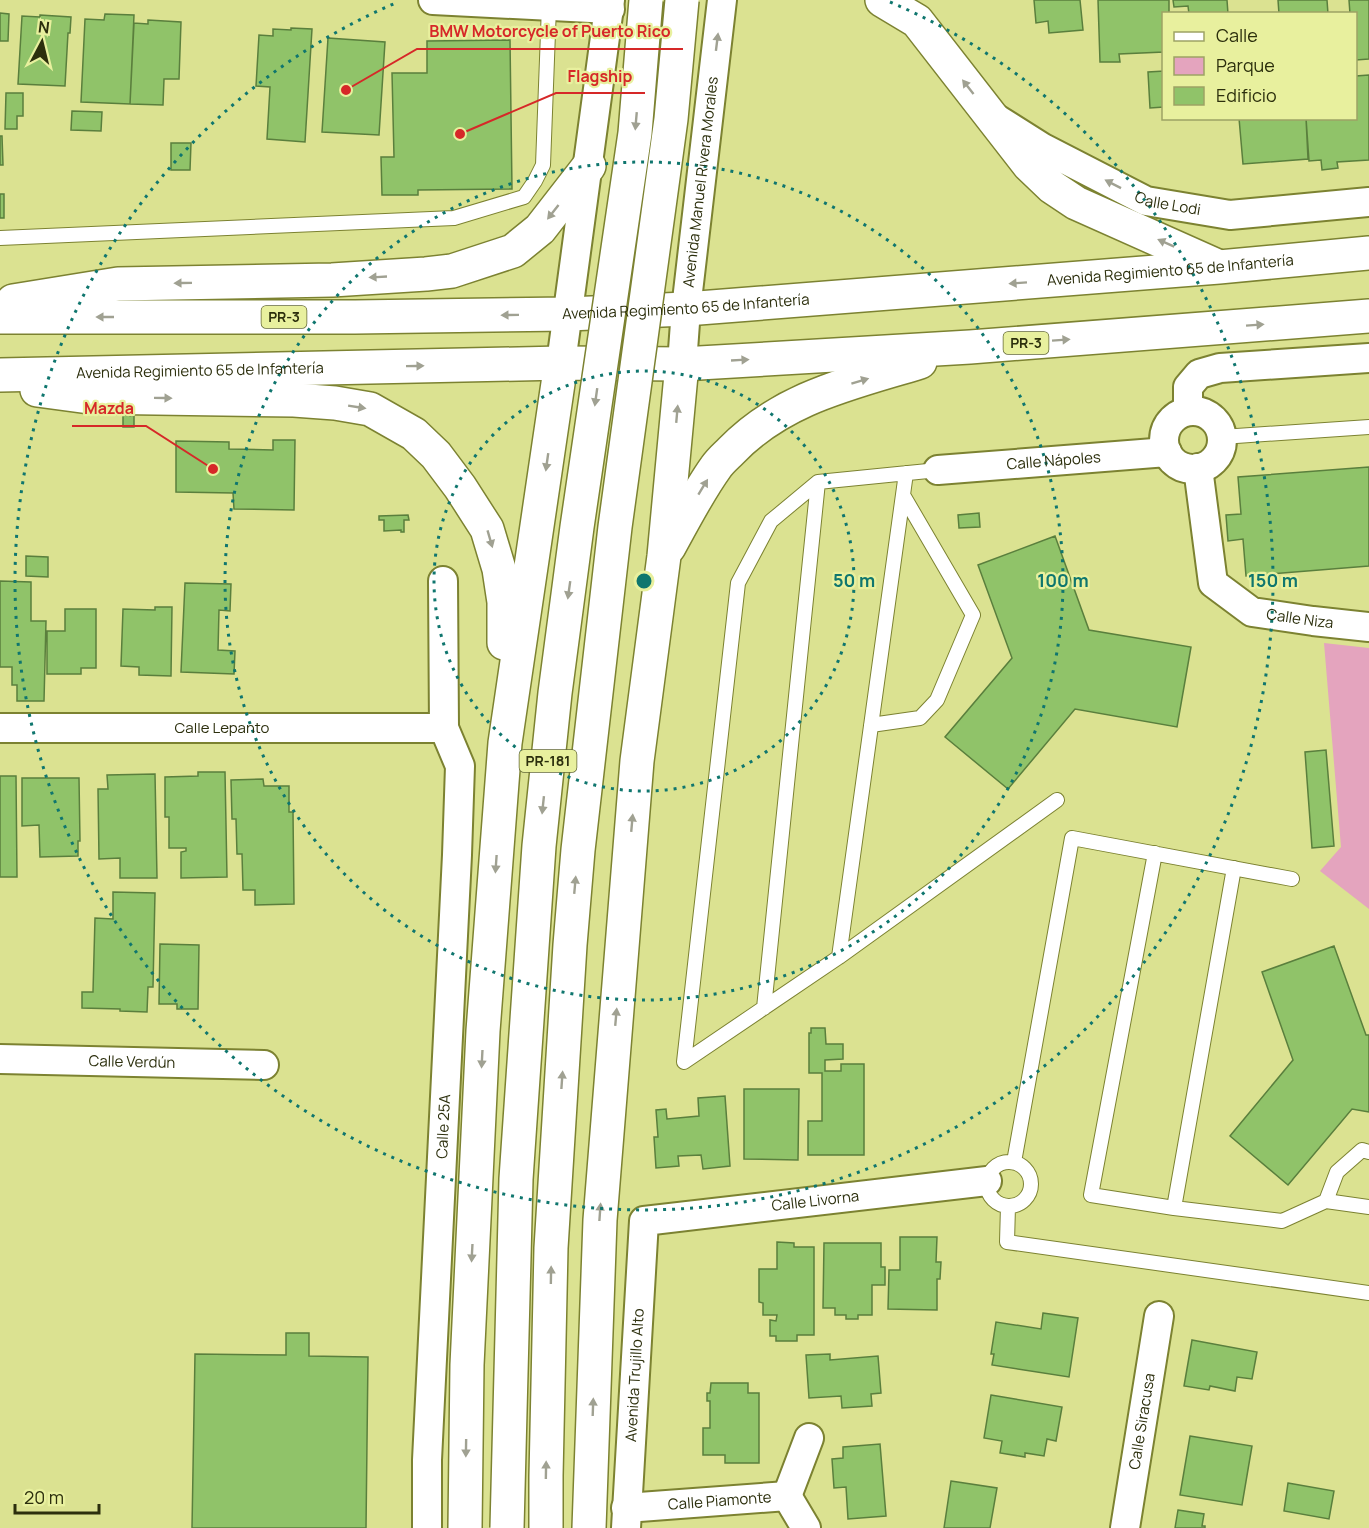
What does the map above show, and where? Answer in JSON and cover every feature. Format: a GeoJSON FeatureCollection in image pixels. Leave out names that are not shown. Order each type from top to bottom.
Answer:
{"type":"FeatureCollection","features":[{"type":"Feature","properties":{"kind":"highway","name":"PR-181"},"geometry":{"type":"LineString","coordinates":[[507,1528],[516,1179],[539,846],[569,586],[635,132],[646,0]]}},
{"type":"Feature","properties":{"kind":"highway","name":"PR-181"},"geometry":{"type":"LineString","coordinates":[[546,1528],[551,1248],[577,862],[615,527],[671,119],[682,0]]}},
{"type":"Feature","properties":{"kind":"highway"},"geometry":{"type":"LineString","coordinates":[[882,0],[917,21],[1029,165],[1052,188],[1076,204],[1219,267]]}},
{"type":"Feature","properties":{"kind":"highway"},"geometry":{"type":"LineString","coordinates":[[0,303],[118,284],[332,280],[452,271],[513,251],[540,229],[589,166]]}},
{"type":"Feature","properties":{"kind":"highway","name":"Avenida Regimiento 65 de Infantería"},"geometry":{"type":"LineString","coordinates":[[0,317],[355,317],[568,314],[686,309],[1369,253]]}},
{"type":"Feature","properties":{"kind":"highway","name":"Avenida Regimiento 65 de Infantería"},"geometry":{"type":"LineString","coordinates":[[0,375],[561,363],[682,364],[970,347],[1369,316]]}},
{"type":"Feature","properties":{"kind":"highway"},"geometry":{"type":"LineString","coordinates":[[664,556],[703,486],[717,466],[743,438],[777,414],[821,393],[970,347]]}},
{"type":"Feature","properties":{"kind":"highway"},"geometry":{"type":"LineString","coordinates":[[465,1528],[466,1365],[483,1031],[505,743],[561,363]]}},
{"type":"Feature","properties":{"kind":"highway"},"geometry":{"type":"LineString","coordinates":[[589,1528],[600,1208],[638,761],[664,556],[682,364]]}},
{"type":"Feature","properties":{"kind":"highway"},"geometry":{"type":"LineString","coordinates":[[0,384],[89,397],[294,400],[335,404],[370,409],[414,434],[436,455],[487,529],[504,602],[502,695],[505,743]]}},
{"type":"Feature","properties":{"kind":"street"},"geometry":{"type":"LineString","coordinates":[[433,0],[549,6],[610,5],[561,363]]}},
{"type":"Feature","properties":{"kind":"street","name":"Avenida Manuel Rivera Morales"},"geometry":{"type":"LineString","coordinates":[[682,364],[686,309],[722,0]]}},
{"type":"Feature","properties":{"kind":"street","name":"Calle Lodi"},"geometry":{"type":"LineString","coordinates":[[988,113],[1043,148],[1146,201],[1230,215],[1369,202]]}},
{"type":"Feature","properties":{"kind":"street"},"geometry":{"type":"LineString","coordinates":[[1188,411],[1188,387],[1198,374],[1220,368],[1369,358]]}},
{"type":"Feature","properties":{"kind":"street"},"geometry":{"type":"LineString","coordinates":[[1188,411],[1206,415],[1214,420],[1222,437],[1217,456],[1210,463],[1198,468],[1183,467],[1174,462],[1164,446],[1166,428],[1179,414],[1188,411]]}},
{"type":"Feature","properties":{"kind":"street","name":"Calle Nápoles"},"geometry":{"type":"LineString","coordinates":[[939,470],[1167,452]]}},
{"type":"Feature","properties":{"kind":"street","name":"Calle Niza"},"geometry":{"type":"LineString","coordinates":[[1198,468],[1213,583],[1252,612],[1369,627]]}},
{"type":"Feature","properties":{"kind":"street"},"geometry":{"type":"LineString","coordinates":[[443,581],[444,728]]}},
{"type":"Feature","properties":{"kind":"street","name":"Calle Lepanto"},"geometry":{"type":"LineString","coordinates":[[0,728],[444,728]]}},
{"type":"Feature","properties":{"kind":"street","name":"Calle 25A"},"geometry":{"type":"LineString","coordinates":[[427,1528],[427,1460],[460,766],[444,728]]}},
{"type":"Feature","properties":{"kind":"street","name":"Calle Verdún"},"geometry":{"type":"LineString","coordinates":[[0,1059],[264,1065]]}},
{"type":"Feature","properties":{"kind":"street","name":"Calle Livorna"},"geometry":{"type":"LineString","coordinates":[[644,1221],[987,1181]]}},
{"type":"Feature","properties":{"kind":"street","name":"Avenida Trujillo Alto"},"geometry":{"type":"LineString","coordinates":[[626,1518],[644,1221]]}},
{"type":"Feature","properties":{"kind":"street","name":"Calle Siracusa"},"geometry":{"type":"LineString","coordinates":[[1125,1528],[1159,1316]]}},
{"type":"Feature","properties":{"kind":"street","name":"Calle Piamonte"},"geometry":{"type":"LineString","coordinates":[[626,1518],[787,1496],[809,1438]]}},
{"type":"Feature","properties":{"kind":"street"},"geometry":{"type":"LineString","coordinates":[[787,1496],[806,1528]]}},
{"type":"Feature","properties":{"kind":"lane"},"geometry":{"type":"LineString","coordinates":[[0,238],[454,218],[524,196],[543,165],[549,6]]}},
{"type":"Feature","properties":{"kind":"lane"},"geometry":{"type":"LineString","coordinates":[[1222,437],[1369,427]]}},
{"type":"Feature","properties":{"kind":"lane"},"geometry":{"type":"LineString","coordinates":[[939,470],[818,482],[771,521],[738,583],[684,1062],[839,957],[1057,800]]}},
{"type":"Feature","properties":{"kind":"lane"},"geometry":{"type":"LineString","coordinates":[[839,957],[906,473]]}},
{"type":"Feature","properties":{"kind":"lane"},"geometry":{"type":"LineString","coordinates":[[764,1008],[818,482]]}},
{"type":"Feature","properties":{"kind":"lane"},"geometry":{"type":"LineString","coordinates":[[871,725],[920,718],[937,700],[973,615],[903,495]]}},
{"type":"Feature","properties":{"kind":"lane"},"geometry":{"type":"LineString","coordinates":[[1014,1162],[1071,838],[1292,879]]}},
{"type":"Feature","properties":{"kind":"lane"},"geometry":{"type":"LineString","coordinates":[[1155,853],[1091,1195],[1282,1221],[1326,1200],[1369,1207]]}},
{"type":"Feature","properties":{"kind":"lane"},"geometry":{"type":"LineString","coordinates":[[1174,1208],[1234,868]]}},
{"type":"Feature","properties":{"kind":"lane"},"geometry":{"type":"LineString","coordinates":[[1326,1200],[1337,1172],[1362,1150],[1369,1152]]}},
{"type":"Feature","properties":{"kind":"lane"},"geometry":{"type":"LineString","coordinates":[[1006,1162],[1014,1162],[1026,1169],[1031,1183],[1028,1197],[1022,1202],[1008,1206],[995,1201],[987,1189],[987,1181],[993,1168],[1006,1162]]}},
{"type":"Feature","properties":{"kind":"lane"},"geometry":{"type":"LineString","coordinates":[[1008,1206],[1007,1242],[1369,1293]]}},
{"type":"Feature","properties":{"kind":"green space"},"geometry":{"type":"Polygon","coordinates":[[[1324,643],[1369,648],[1369,909],[1320,871],[1341,847],[1324,643]]]}},
{"type":"Feature","properties":{"kind":"building"},"geometry":{"type":"Polygon","coordinates":[[[1034,0],[1080,0],[1083,30],[1049,33],[1048,21],[1036,23],[1034,0]]]}},
{"type":"Feature","properties":{"kind":"building"},"geometry":{"type":"Polygon","coordinates":[[[1098,0],[1169,0],[1169,12],[1162,12],[1162,52],[1119,54],[1120,62],[1100,62],[1098,0]]]}},
{"type":"Feature","properties":{"kind":"building"},"geometry":{"type":"Polygon","coordinates":[[[1173,0],[1227,0],[1228,12],[1189,12],[1188,6],[1174,7],[1173,0]]]}},
{"type":"Feature","properties":{"kind":"building"},"geometry":{"type":"Polygon","coordinates":[[[1278,0],[1327,0],[1328,12],[1279,12],[1278,0]]]}},
{"type":"Feature","properties":{"kind":"building"},"geometry":{"type":"Polygon","coordinates":[[[1349,0],[1369,0],[1369,59],[1357,60],[1357,12],[1350,12],[1349,0]]]}},
{"type":"Feature","properties":{"kind":"building"},"geometry":{"type":"Polygon","coordinates":[[[0,13],[9,14],[8,41],[0,41],[0,13]]]}},
{"type":"Feature","properties":{"kind":"building"},"geometry":{"type":"Polygon","coordinates":[[[105,14],[134,15],[130,104],[81,102],[85,19],[104,20],[105,14]]]}},
{"type":"Feature","properties":{"kind":"building"},"geometry":{"type":"Polygon","coordinates":[[[40,15],[71,17],[65,86],[18,84],[22,16],[40,17],[40,15]]]}},
{"type":"Feature","properties":{"kind":"building"},"geometry":{"type":"Polygon","coordinates":[[[148,20],[181,22],[179,79],[164,79],[163,105],[130,104],[134,23],[148,24],[148,20]]]}},
{"type":"Feature","properties":{"kind":"building"},"geometry":{"type":"Polygon","coordinates":[[[291,28],[312,29],[305,142],[267,139],[270,87],[256,86],[259,35],[273,36],[273,29],[291,30],[291,28]]]}},
{"type":"Feature","properties":{"kind":"building"},"geometry":{"type":"Polygon","coordinates":[[[328,38],[385,42],[379,135],[322,132],[328,38]]]}},
{"type":"Feature","properties":{"kind":"building"},"geometry":{"type":"Polygon","coordinates":[[[510,40],[512,189],[418,190],[418,195],[382,195],[381,157],[394,157],[392,73],[427,73],[427,41],[510,40]]]}},
{"type":"Feature","properties":{"kind":"building"},"geometry":{"type":"Polygon","coordinates":[[[1162,71],[1162,107],[1150,108],[1148,72],[1162,71]]]}},
{"type":"Feature","properties":{"kind":"building"},"geometry":{"type":"Polygon","coordinates":[[[1369,75],[1369,160],[1337,162],[1338,168],[1322,170],[1321,160],[1309,161],[1306,120],[1357,120],[1357,76],[1369,75]]]}},
{"type":"Feature","properties":{"kind":"building"},"geometry":{"type":"Polygon","coordinates":[[[6,93],[23,93],[23,116],[17,116],[17,129],[5,129],[6,93]]]}},
{"type":"Feature","properties":{"kind":"building"},"geometry":{"type":"Polygon","coordinates":[[[72,111],[102,112],[101,131],[71,130],[72,111]]]}},
{"type":"Feature","properties":{"kind":"building"},"geometry":{"type":"Polygon","coordinates":[[[1239,120],[1306,120],[1308,159],[1243,164],[1239,120]]]}},
{"type":"Feature","properties":{"kind":"building"},"geometry":{"type":"Polygon","coordinates":[[[0,136],[2,136],[3,165],[0,165],[0,136]]]}},
{"type":"Feature","properties":{"kind":"building"},"geometry":{"type":"Polygon","coordinates":[[[171,143],[191,143],[190,170],[171,170],[171,143]]]}},
{"type":"Feature","properties":{"kind":"building"},"geometry":{"type":"Polygon","coordinates":[[[0,194],[4,194],[4,218],[0,218],[0,194]]]}},
{"type":"Feature","properties":{"kind":"building"},"geometry":{"type":"Polygon","coordinates":[[[123,415],[134,416],[134,427],[123,427],[123,415]]]}},
{"type":"Feature","properties":{"kind":"building"},"geometry":{"type":"Polygon","coordinates":[[[273,440],[295,440],[294,510],[234,509],[233,493],[176,492],[176,441],[229,442],[229,449],[273,450],[273,440]]]}},
{"type":"Feature","properties":{"kind":"building"},"geometry":{"type":"Polygon","coordinates":[[[1369,467],[1369,566],[1246,576],[1243,539],[1228,541],[1226,515],[1241,514],[1238,477],[1369,467]]]}},
{"type":"Feature","properties":{"kind":"building"},"geometry":{"type":"Polygon","coordinates":[[[979,513],[980,527],[959,528],[958,515],[979,513]]]}},
{"type":"Feature","properties":{"kind":"building"},"geometry":{"type":"Polygon","coordinates":[[[408,515],[409,520],[404,520],[404,532],[401,530],[384,531],[384,520],[379,520],[379,516],[408,515]]]}},
{"type":"Feature","properties":{"kind":"building"},"geometry":{"type":"Polygon","coordinates":[[[1055,536],[1089,630],[1191,647],[1177,727],[1075,709],[1008,789],[945,737],[1012,658],[978,565],[1055,536]]]}},
{"type":"Feature","properties":{"kind":"building"},"geometry":{"type":"Polygon","coordinates":[[[26,556],[48,557],[48,577],[26,576],[26,556]]]}},
{"type":"Feature","properties":{"kind":"building"},"geometry":{"type":"Polygon","coordinates":[[[0,581],[31,582],[31,621],[46,621],[44,701],[17,701],[17,685],[12,685],[12,667],[0,667],[0,581]]]}},
{"type":"Feature","properties":{"kind":"building"},"geometry":{"type":"Polygon","coordinates":[[[185,583],[231,584],[230,611],[219,610],[218,650],[235,651],[234,674],[181,672],[185,583]]]}},
{"type":"Feature","properties":{"kind":"building"},"geometry":{"type":"Polygon","coordinates":[[[155,607],[172,607],[171,676],[139,675],[139,667],[121,666],[123,609],[155,610],[155,607]]]}},
{"type":"Feature","properties":{"kind":"building"},"geometry":{"type":"Polygon","coordinates":[[[65,609],[96,609],[96,668],[81,668],[81,674],[47,674],[47,631],[65,631],[65,609]]]}},
{"type":"Feature","properties":{"kind":"building"},"geometry":{"type":"Polygon","coordinates":[[[1326,750],[1334,846],[1312,848],[1305,752],[1326,750]]]}},
{"type":"Feature","properties":{"kind":"building"},"geometry":{"type":"Polygon","coordinates":[[[198,772],[225,772],[227,877],[181,878],[181,852],[186,851],[186,848],[169,848],[169,817],[165,817],[165,777],[198,776],[198,772]]]}},
{"type":"Feature","properties":{"kind":"building"},"geometry":{"type":"Polygon","coordinates":[[[155,774],[157,878],[120,878],[120,858],[99,859],[98,789],[108,789],[107,775],[155,774]]]}},
{"type":"Feature","properties":{"kind":"building"},"geometry":{"type":"Polygon","coordinates":[[[0,776],[16,776],[17,877],[0,877],[0,776]]]}},
{"type":"Feature","properties":{"kind":"building"},"geometry":{"type":"Polygon","coordinates":[[[22,778],[79,778],[80,841],[78,841],[78,856],[40,857],[39,825],[22,826],[22,778]]]}},
{"type":"Feature","properties":{"kind":"building"},"geometry":{"type":"Polygon","coordinates":[[[263,779],[264,786],[289,786],[289,812],[293,812],[294,904],[255,905],[255,890],[243,890],[242,854],[237,854],[236,819],[232,819],[231,780],[263,779]]]}},
{"type":"Feature","properties":{"kind":"building"},"geometry":{"type":"Polygon","coordinates":[[[113,892],[155,893],[153,987],[148,987],[147,1012],[82,1008],[82,992],[93,992],[95,918],[113,919],[113,892]]]}},
{"type":"Feature","properties":{"kind":"building"},"geometry":{"type":"Polygon","coordinates":[[[160,944],[199,945],[198,1009],[177,1009],[177,1004],[159,1004],[160,944]]]}},
{"type":"Feature","properties":{"kind":"building"},"geometry":{"type":"Polygon","coordinates":[[[1334,946],[1366,1035],[1369,1035],[1369,1112],[1352,1109],[1288,1185],[1230,1136],[1293,1060],[1262,972],[1334,946]]]}},
{"type":"Feature","properties":{"kind":"building"},"geometry":{"type":"Polygon","coordinates":[[[811,1028],[825,1028],[826,1044],[843,1044],[843,1059],[825,1060],[825,1071],[841,1071],[841,1064],[864,1064],[864,1155],[808,1155],[808,1121],[822,1121],[822,1073],[809,1073],[811,1028]]]}},
{"type":"Feature","properties":{"kind":"building"},"geometry":{"type":"Polygon","coordinates":[[[744,1089],[799,1089],[798,1160],[744,1159],[744,1089]]]}},
{"type":"Feature","properties":{"kind":"building"},"geometry":{"type":"Polygon","coordinates":[[[725,1096],[730,1166],[703,1169],[701,1155],[678,1156],[679,1166],[656,1168],[654,1137],[658,1137],[656,1110],[666,1109],[667,1119],[699,1116],[698,1098],[725,1096]]]}},
{"type":"Feature","properties":{"kind":"building"},"geometry":{"type":"Polygon","coordinates":[[[900,1237],[937,1237],[936,1262],[941,1262],[940,1279],[937,1279],[937,1310],[888,1309],[889,1270],[900,1270],[900,1237]]]}},
{"type":"Feature","properties":{"kind":"building"},"geometry":{"type":"Polygon","coordinates":[[[777,1242],[794,1243],[794,1247],[814,1247],[814,1335],[797,1335],[797,1341],[776,1341],[776,1336],[770,1336],[770,1320],[776,1321],[777,1315],[763,1315],[763,1303],[759,1302],[759,1269],[777,1269],[777,1242]]]}},
{"type":"Feature","properties":{"kind":"building"},"geometry":{"type":"Polygon","coordinates":[[[824,1243],[881,1243],[881,1267],[885,1267],[885,1285],[872,1285],[872,1315],[858,1315],[858,1319],[846,1319],[846,1315],[835,1315],[835,1308],[823,1308],[824,1243]]]}},
{"type":"Feature","properties":{"kind":"building"},"geometry":{"type":"Polygon","coordinates":[[[1043,1313],[1078,1318],[1069,1377],[992,1365],[994,1354],[991,1354],[996,1322],[1041,1329],[1043,1313]]]}},
{"type":"Feature","properties":{"kind":"building"},"geometry":{"type":"Polygon","coordinates":[[[286,1333],[309,1333],[309,1356],[368,1357],[366,1528],[192,1528],[195,1354],[286,1355],[286,1333]]]}},
{"type":"Feature","properties":{"kind":"building"},"geometry":{"type":"Polygon","coordinates":[[[1192,1340],[1257,1352],[1252,1379],[1237,1377],[1235,1391],[1210,1386],[1209,1390],[1184,1386],[1192,1340]]]}},
{"type":"Feature","properties":{"kind":"building"},"geometry":{"type":"Polygon","coordinates":[[[830,1354],[830,1360],[878,1356],[881,1393],[871,1394],[872,1406],[842,1408],[841,1396],[809,1398],[806,1355],[830,1354]]]}},
{"type":"Feature","properties":{"kind":"building"},"geometry":{"type":"Polygon","coordinates":[[[711,1383],[748,1383],[748,1393],[759,1393],[759,1463],[725,1463],[725,1455],[703,1455],[703,1428],[710,1428],[710,1401],[707,1401],[707,1393],[710,1393],[711,1383]]]}},
{"type":"Feature","properties":{"kind":"building"},"geometry":{"type":"Polygon","coordinates":[[[991,1395],[1062,1407],[1056,1441],[1047,1439],[1044,1456],[1025,1453],[1025,1457],[1000,1453],[1002,1441],[984,1438],[991,1395]]]}},
{"type":"Feature","properties":{"kind":"building"},"geometry":{"type":"Polygon","coordinates":[[[1190,1436],[1252,1446],[1242,1505],[1180,1495],[1190,1436]]]}},
{"type":"Feature","properties":{"kind":"building"},"geometry":{"type":"Polygon","coordinates":[[[880,1444],[886,1516],[848,1519],[846,1487],[834,1488],[832,1459],[843,1458],[843,1447],[880,1444]]]}},
{"type":"Feature","properties":{"kind":"building"},"geometry":{"type":"Polygon","coordinates":[[[951,1481],[997,1488],[990,1528],[944,1528],[951,1481]]]}},
{"type":"Feature","properties":{"kind":"building"},"geometry":{"type":"Polygon","coordinates":[[[1288,1483],[1334,1491],[1329,1519],[1284,1511],[1288,1483]]]}},
{"type":"Feature","properties":{"kind":"building"},"geometry":{"type":"Polygon","coordinates":[[[1178,1510],[1204,1514],[1202,1526],[1205,1528],[1175,1528],[1178,1510]]]}},
{"type":"Feature","properties":{"kind":"place","name":"BMW Motorcycle of Puerto Rico"},"geometry":{"type":"Point","coordinates":[346,90]}},
{"type":"Feature","properties":{"kind":"place","name":"Flagship"},"geometry":{"type":"Point","coordinates":[460,134]}},
{"type":"Feature","properties":{"kind":"place","name":"Mazda"},"geometry":{"type":"Point","coordinates":[213,469]}}]}
